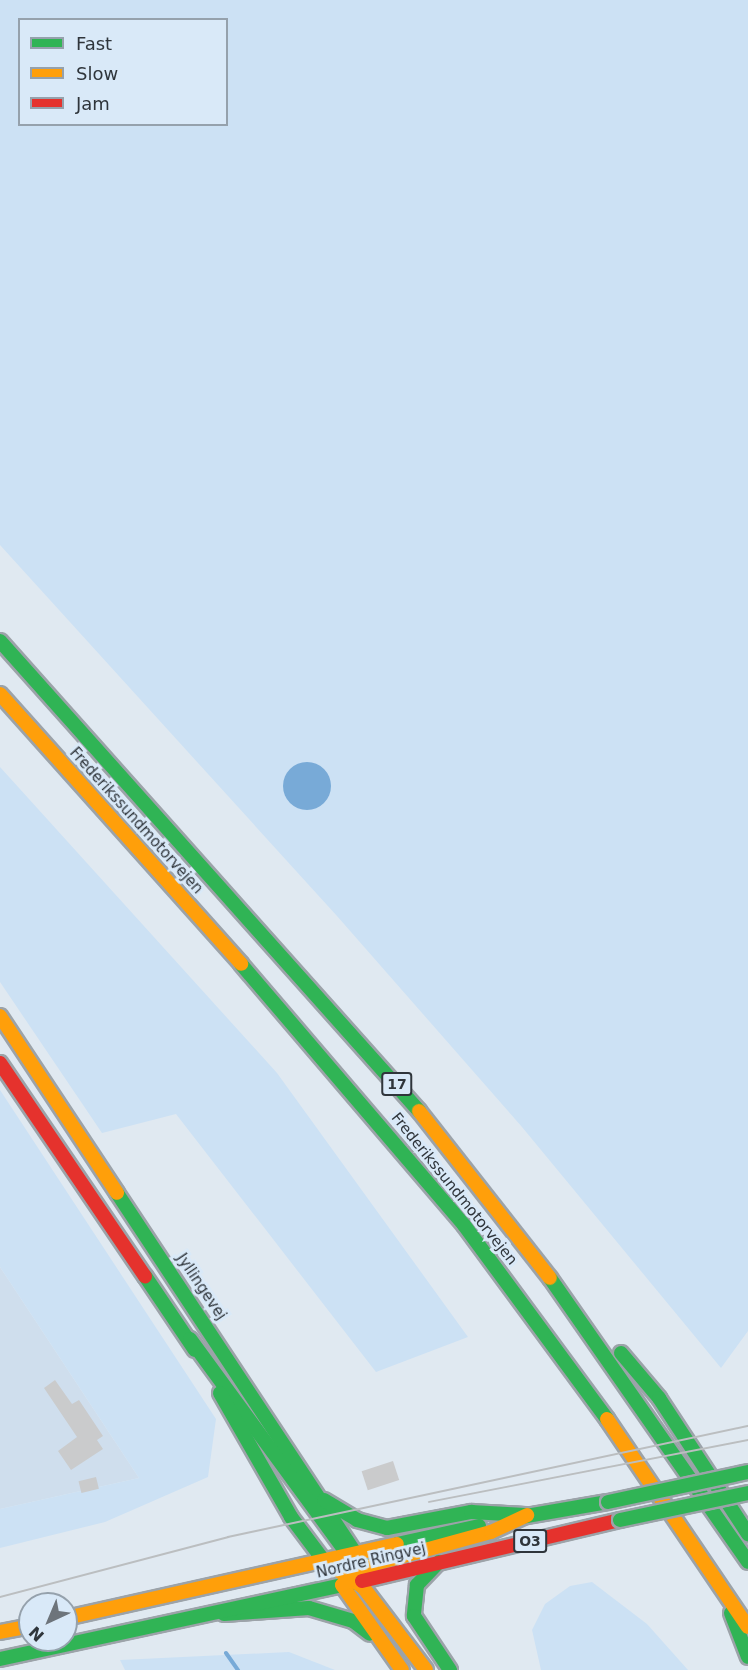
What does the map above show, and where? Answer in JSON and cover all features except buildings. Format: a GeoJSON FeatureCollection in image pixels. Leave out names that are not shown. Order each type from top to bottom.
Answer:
{"type":"FeatureCollection","features":[{"type":"Feature","properties":{"kind":"main road","name":"Frederikssundmotorvejen"},"geometry":{"type":"LineString","coordinates":[[0,641],[394,1080],[583,1321],[748,1562]]}},
{"type":"Feature","properties":{"kind":"main road","name":"Frederikssundmotorvejen"},"geometry":{"type":"LineString","coordinates":[[0,694],[341,1078],[464,1226],[555,1344],[716,1576],[748,1627]]}},
{"type":"Feature","properties":{"kind":"main road","name":"Jyllingevej"},"geometry":{"type":"LineString","coordinates":[[0,1016],[324,1500],[351,1554],[358,1576]]}},
{"type":"Feature","properties":{"kind":"main road"},"geometry":{"type":"LineString","coordinates":[[0,1063],[190,1339],[351,1554]]}},
{"type":"Feature","properties":{"kind":"main road"},"geometry":{"type":"LineString","coordinates":[[583,1321],[618,1350],[659,1398],[748,1534]]}},
{"type":"Feature","properties":{"kind":"main road"},"geometry":{"type":"LineString","coordinates":[[190,1339],[291,1517],[324,1561],[358,1576],[437,1670]]}},
{"type":"Feature","properties":{"kind":"main road","name":"Nordre Ringvej"},"geometry":{"type":"LineString","coordinates":[[78,1615],[527,1515],[608,1502],[748,1472]]}},
{"type":"Feature","properties":{"kind":"main road","name":"Nordre Ringvej"},"geometry":{"type":"LineString","coordinates":[[0,1659],[224,1614],[358,1576],[439,1562],[748,1493]]}},
{"type":"Feature","properties":{"kind":"main road"},"geometry":{"type":"LineString","coordinates":[[324,1500],[357,1520],[387,1528],[471,1512],[527,1515]]}},
{"type":"Feature","properties":{"kind":"main road"},"geometry":{"type":"LineString","coordinates":[[358,1576],[491,1532],[527,1515]]}},
{"type":"Feature","properties":{"kind":"main road"},"geometry":{"type":"LineString","coordinates":[[439,1562],[417,1586],[414,1616],[450,1670]]}},
{"type":"Feature","properties":{"kind":"main road"},"geometry":{"type":"LineString","coordinates":[[358,1576],[383,1644],[402,1670]]}},
{"type":"Feature","properties":{"kind":"main road"},"geometry":{"type":"LineString","coordinates":[[358,1576],[426,1670]]}},
{"type":"Feature","properties":{"kind":"main road"},"geometry":{"type":"LineString","coordinates":[[716,1576],[748,1656]]}},
{"type":"Feature","properties":{"kind":"main road","name":"O3"},"geometry":{"type":"LineString","coordinates":[[224,1614],[309,1608],[353,1621],[383,1644]]}},
{"type":"Feature","properties":{"kind":"main road"},"geometry":{"type":"LineString","coordinates":[[0,1632],[18,1628]]}},
{"type":"Feature","properties":{"kind":"shaded area"},"geometry":{"type":"Polygon","coordinates":[[[0,0],[748,0],[748,1331],[721,1368],[522,1127],[337,916],[0,545],[0,0]]]}},
{"type":"Feature","properties":{"kind":"shaded area"},"geometry":{"type":"Polygon","coordinates":[[[0,767],[277,1073],[468,1337],[376,1372],[176,1114],[102,1133],[0,982],[0,767]]]}},
{"type":"Feature","properties":{"kind":"shaded area"},"geometry":{"type":"Polygon","coordinates":[[[0,1090],[216,1419],[208,1477],[105,1522],[0,1548],[0,1509],[139,1478],[0,1267],[0,1090]]]}},
{"type":"Feature","properties":{"kind":"shaded area"},"geometry":{"type":"Polygon","coordinates":[[[0,1267],[139,1478],[0,1509],[0,1267]]]}},
{"type":"Feature","properties":{"kind":"shaded area"},"geometry":{"type":"Polygon","coordinates":[[[592,1582],[647,1624],[688,1670],[541,1670],[532,1630],[545,1604],[570,1586],[592,1582]]]}},
{"type":"Feature","properties":{"kind":"shaded area"},"geometry":{"type":"Polygon","coordinates":[[[289,1652],[335,1670],[125,1670],[120,1660],[289,1652]]]}},
{"type":"Feature","properties":{"kind":"water"},"geometry":{"type":"Polygon","coordinates":[[[302,762],[312,762],[327,772],[331,786],[327,800],[321,806],[312,810],[302,810],[287,800],[283,791],[283,781],[293,766],[302,762]]]}},
{"type":"Feature","properties":{"kind":"waterway"},"geometry":{"type":"LineString","coordinates":[[226,1653],[238,1670]]}},
{"type":"Feature","properties":{"kind":"tram line"},"geometry":{"type":"LineString","coordinates":[[0,1597],[228,1537],[748,1426]]}},
{"type":"Feature","properties":{"kind":"tram line"},"geometry":{"type":"LineString","coordinates":[[429,1502],[748,1440]]}},
{"type":"Feature","properties":{"kind":"traffic: fast"},"geometry":{"type":"LineString","coordinates":[[0,641],[419,1111]]}},
{"type":"Feature","properties":{"kind":"traffic: fast"},"geometry":{"type":"LineString","coordinates":[[241,964],[464,1225],[607,1419]]}},
{"type":"Feature","properties":{"kind":"traffic: fast"},"geometry":{"type":"LineString","coordinates":[[117,1193],[363,1564]]}},
{"type":"Feature","properties":{"kind":"traffic: fast"},"geometry":{"type":"LineString","coordinates":[[145,1276],[195,1350]]}},
{"type":"Feature","properties":{"kind":"traffic: fast"},"geometry":{"type":"LineString","coordinates":[[550,1278],[748,1562]]}},
{"type":"Feature","properties":{"kind":"traffic: fast"},"geometry":{"type":"LineString","coordinates":[[190,1339],[353,1562]]}},
{"type":"Feature","properties":{"kind":"traffic: fast"},"geometry":{"type":"LineString","coordinates":[[621,1353],[659,1398],[748,1534]]}},
{"type":"Feature","properties":{"kind":"traffic: fast"},"geometry":{"type":"LineString","coordinates":[[220,1393],[291,1517],[330,1569]]}},
{"type":"Feature","properties":{"kind":"traffic: fast"},"geometry":{"type":"LineString","coordinates":[[608,1502],[748,1472]]}},
{"type":"Feature","properties":{"kind":"traffic: fast"},"geometry":{"type":"LineString","coordinates":[[620,1520],[748,1493]]}},
{"type":"Feature","properties":{"kind":"traffic: fast"},"geometry":{"type":"LineString","coordinates":[[324,1500],[357,1520],[387,1528],[471,1512],[525,1515]]}},
{"type":"Feature","properties":{"kind":"traffic: fast"},"geometry":{"type":"LineString","coordinates":[[515,1518],[608,1502]]}},
{"type":"Feature","properties":{"kind":"traffic: fast"},"geometry":{"type":"LineString","coordinates":[[397,1544],[479,1526]]}},
{"type":"Feature","properties":{"kind":"traffic: fast"},"geometry":{"type":"LineString","coordinates":[[439,1562],[417,1585],[414,1616],[450,1670]]}},
{"type":"Feature","properties":{"kind":"traffic: fast"},"geometry":{"type":"LineString","coordinates":[[0,1659],[362,1581]]}},
{"type":"Feature","properties":{"kind":"traffic: fast"},"geometry":{"type":"LineString","coordinates":[[224,1614],[309,1608],[353,1621],[370,1634]]}},
{"type":"Feature","properties":{"kind":"traffic: fast"},"geometry":{"type":"LineString","coordinates":[[731,1613],[748,1657]]}},
{"type":"Feature","properties":{"kind":"traffic: slow"},"geometry":{"type":"LineString","coordinates":[[0,694],[241,964]]}},
{"type":"Feature","properties":{"kind":"traffic: slow"},"geometry":{"type":"LineString","coordinates":[[0,1016],[117,1193]]}},
{"type":"Feature","properties":{"kind":"traffic: slow"},"geometry":{"type":"LineString","coordinates":[[419,1111],[550,1278]]}},
{"type":"Feature","properties":{"kind":"traffic: slow"},"geometry":{"type":"LineString","coordinates":[[607,1419],[748,1627]]}},
{"type":"Feature","properties":{"kind":"traffic: slow"},"geometry":{"type":"LineString","coordinates":[[402,1670],[342,1585],[374,1564],[491,1532],[527,1515]]}},
{"type":"Feature","properties":{"kind":"traffic: slow"},"geometry":{"type":"LineString","coordinates":[[78,1615],[397,1544]]}},
{"type":"Feature","properties":{"kind":"traffic: slow"},"geometry":{"type":"LineString","coordinates":[[324,1561],[363,1587],[426,1670]]}},
{"type":"Feature","properties":{"kind":"traffic: slow"},"geometry":{"type":"LineString","coordinates":[[0,1632],[18,1628]]}},
{"type":"Feature","properties":{"kind":"traffic: jam"},"geometry":{"type":"LineString","coordinates":[[0,1063],[145,1276]]}},
{"type":"Feature","properties":{"kind":"traffic: jam"},"geometry":{"type":"LineString","coordinates":[[362,1581],[620,1520]]}}]}
